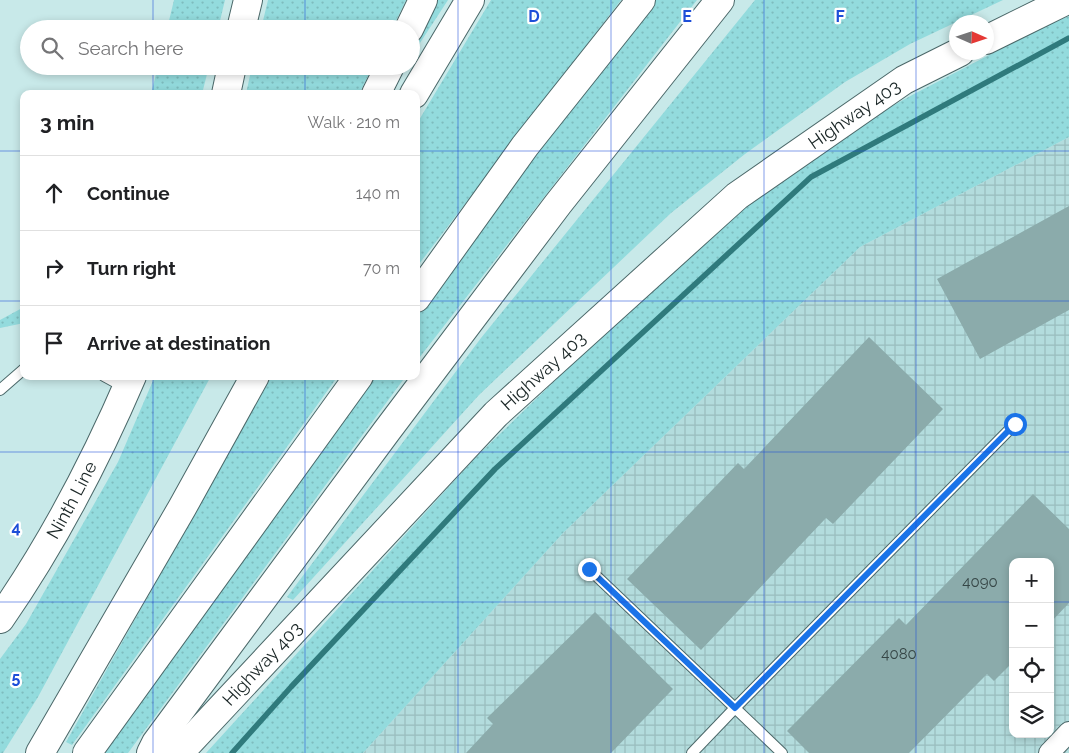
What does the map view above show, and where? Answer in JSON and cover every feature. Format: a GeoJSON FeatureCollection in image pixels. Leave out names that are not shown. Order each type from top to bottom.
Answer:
{"type":"FeatureCollection","features":[{"type":"Feature","properties":{"kind":"main road"},"geometry":{"type":"LineString","coordinates":[[243,20],[248,0]]}},
{"type":"Feature","properties":{"kind":"main road"},"geometry":{"type":"LineString","coordinates":[[413,20],[423,0]]}},
{"type":"Feature","properties":{"kind":"main road"},"geometry":{"type":"LineString","coordinates":[[416,90],[470,0]]}},
{"type":"Feature","properties":{"kind":"main road"},"geometry":{"type":"LineString","coordinates":[[420,292],[526,146],[640,0]]}},
{"type":"Feature","properties":{"kind":"main road"},"geometry":{"type":"LineString","coordinates":[[151,753],[156,743],[415,392],[558,204],[720,0]]}},
{"type":"Feature","properties":{"kind":"main road"},"geometry":{"type":"LineString","coordinates":[[994,36],[1067,0]]}},
{"type":"Feature","properties":{"kind":"main road","name":"Highway 403"},"geometry":{"type":"LineString","coordinates":[[179,753],[496,414],[737,196],[904,80],[949,58]]}},
{"type":"Feature","properties":{"kind":"main road"},"geometry":{"type":"LineString","coordinates":[[227,90],[230,75]]}},
{"type":"Feature","properties":{"kind":"main road"},"geometry":{"type":"LineString","coordinates":[[378,90],[386,75]]}},
{"type":"Feature","properties":{"kind":"main road","name":"Ninth Line"},"geometry":{"type":"LineString","coordinates":[[0,619],[17,594],[77,491],[121,380]]}},
{"type":"Feature","properties":{"kind":"main road"},"geometry":{"type":"LineString","coordinates":[[182,508],[208,430],[233,380]]}},
{"type":"Feature","properties":{"kind":"main road"},"geometry":{"type":"LineString","coordinates":[[40,753],[182,508],[253,380]]}},
{"type":"Feature","properties":{"kind":"main road"},"geometry":{"type":"LineString","coordinates":[[87,753],[357,380]]}},
{"type":"Feature","properties":{"kind":"street"},"geometry":{"type":"LineString","coordinates":[[1048,753],[1069,732]]}},
{"type":"Feature","properties":{"kind":"lane"},"geometry":{"type":"LineString","coordinates":[[0,390],[20,372]]}},
{"type":"Feature","properties":{"kind":"lane"},"geometry":{"type":"LineString","coordinates":[[692,753],[1015,424]]}},
{"type":"Feature","properties":{"kind":"lane"},"geometry":{"type":"LineString","coordinates":[[589,569],[782,753]]}},
{"type":"Feature","properties":{"kind":"shaded area"},"geometry":{"type":"Polygon","coordinates":[[[174,0],[225,0],[220,20],[169,20],[174,0]]]}},
{"type":"Feature","properties":{"kind":"shaded area"},"geometry":{"type":"Polygon","coordinates":[[[268,0],[406,0],[396,20],[263,20],[268,0]]]}},
{"type":"Feature","properties":{"kind":"shaded area"},"geometry":{"type":"Polygon","coordinates":[[[437,0],[448,0],[420,43],[420,34],[437,0]]]}},
{"type":"Feature","properties":{"kind":"shaded area"},"geometry":{"type":"Polygon","coordinates":[[[491,0],[621,0],[420,263],[420,118],[491,0]]]}},
{"type":"Feature","properties":{"kind":"shaded area"},"geometry":{"type":"Polygon","coordinates":[[[653,0],[697,0],[420,357],[420,310],[653,0]]]}},
{"type":"Feature","properties":{"kind":"shaded area"},"geometry":{"type":"Polygon","coordinates":[[[755,0],[1003,0],[971,15],[949,15],[949,26],[910,44],[845,82],[745,154],[671,213],[479,395],[293,600],[287,597],[481,338],[755,0]]]}},
{"type":"Feature","properties":{"kind":"shaded area"},"geometry":{"type":"Polygon","coordinates":[[[1069,16],[1069,137],[860,247],[563,533],[363,753],[206,753],[477,456],[650,289],[744,204],[834,138],[980,60],[994,60],[994,52],[1045,26],[1069,16]]]}},
{"type":"Feature","properties":{"kind":"shaded area"},"geometry":{"type":"Polygon","coordinates":[[[156,75],[207,75],[203,90],[152,90],[156,75]]]}},
{"type":"Feature","properties":{"kind":"shaded area"},"geometry":{"type":"Polygon","coordinates":[[[250,75],[368,75],[361,90],[247,90],[250,75]]]}},
{"type":"Feature","properties":{"kind":"shaded area"},"geometry":{"type":"Polygon","coordinates":[[[1069,137],[1069,753],[363,753],[563,533],[860,247],[1069,137]]]}},
{"type":"Feature","properties":{"kind":"shaded area"},"geometry":{"type":"Polygon","coordinates":[[[20,309],[20,324],[0,328],[0,320],[20,309]]]}},
{"type":"Feature","properties":{"kind":"shaded area"},"geometry":{"type":"Polygon","coordinates":[[[153,380],[209,380],[38,697],[3,753],[0,753],[0,659],[26,624],[118,462],[153,380]]]}},
{"type":"Feature","properties":{"kind":"shaded area"},"geometry":{"type":"Polygon","coordinates":[[[270,380],[335,380],[72,745],[66,742],[270,380]]]}},
{"type":"Feature","properties":{"kind":"shaded area"},"geometry":{"type":"Polygon","coordinates":[[[369,380],[403,380],[128,753],[99,753],[369,380]]]}},
{"type":"Feature","properties":{"kind":"building"},"geometry":{"type":"Polygon","coordinates":[[[1069,206],[1069,310],[980,359],[937,279],[1069,206]]]}},
{"type":"Feature","properties":{"kind":"building"},"geometry":{"type":"Polygon","coordinates":[[[869,337],[943,409],[833,524],[826,518],[701,650],[627,579],[738,463],[744,469],[869,337]]]}},
{"type":"Feature","properties":{"kind":"building"},"geometry":{"type":"Polygon","coordinates":[[[1033,494],[1069,529],[1069,603],[1054,619],[1054,558],[1009,558],[1009,666],[994,681],[987,674],[909,753],[809,753],[787,731],[899,618],[906,625],[1033,494]]]}},
{"type":"Feature","properties":{"kind":"building"},"geometry":{"type":"Polygon","coordinates":[[[595,612],[673,689],[611,753],[466,753],[493,724],[487,718],[595,612]]]}},
{"type":"Feature","properties":{"kind":"waterway"},"geometry":{"type":"LineString","coordinates":[[232,753],[291,687],[495,469],[811,177],[1069,38]]}},
{"type":"Feature","properties":{"kind":"route"},"geometry":{"type":"LineString","coordinates":[[589,569],[735,708],[1015,424]]}}]}
